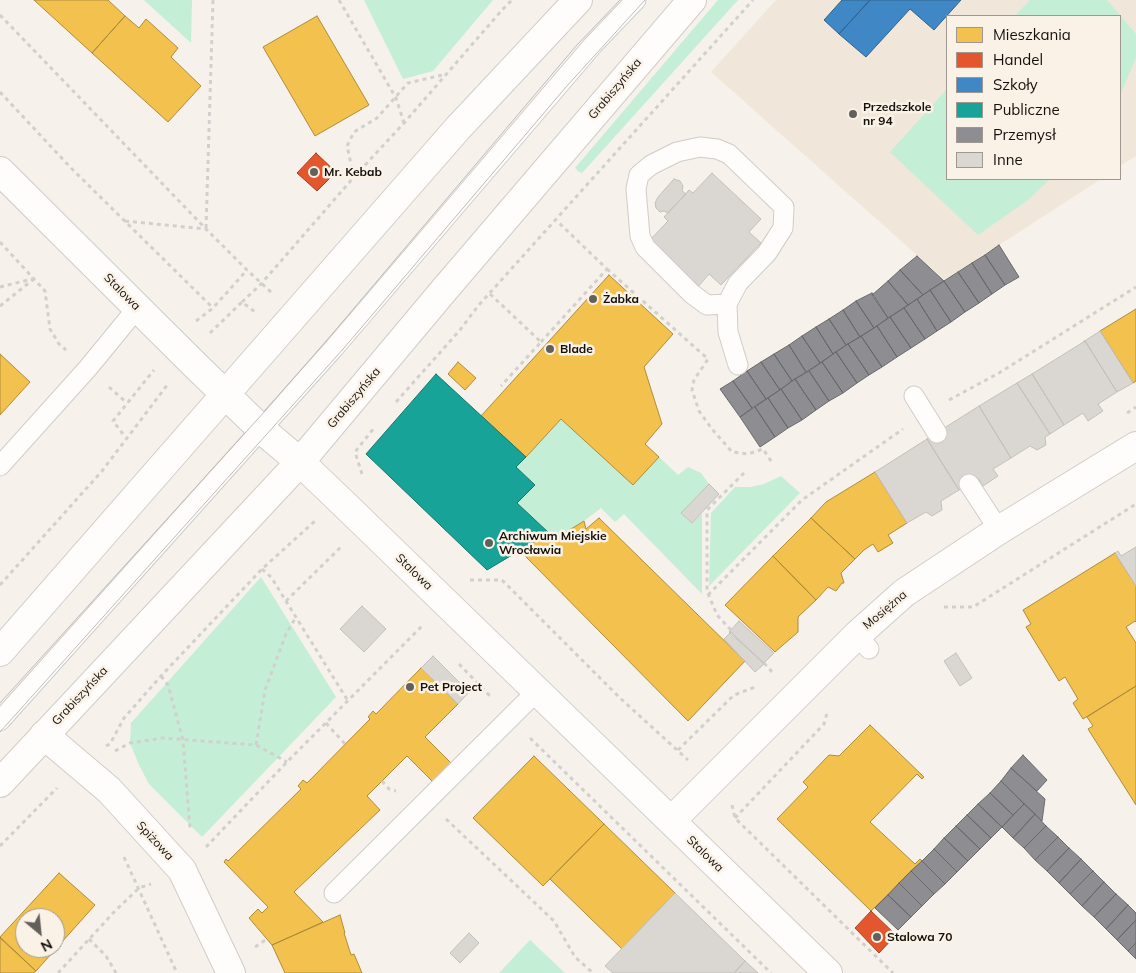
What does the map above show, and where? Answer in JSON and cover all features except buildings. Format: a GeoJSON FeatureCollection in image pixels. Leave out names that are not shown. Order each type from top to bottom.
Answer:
{"type":"FeatureCollection","features":[{"type":"Feature","properties":{"kind":"street"},"geometry":{"type":"LineString","coordinates":[[0,652],[458,128],[578,0]]}},
{"type":"Feature","properties":{"kind":"street","name":"Grabiszyńska"},"geometry":{"type":"LineString","coordinates":[[0,783],[300,462],[692,0]]}},
{"type":"Feature","properties":{"kind":"street","name":"Stalowa"},"geometry":{"type":"LineString","coordinates":[[0,171],[262,430],[300,462],[828,973]]}},
{"type":"Feature","properties":{"kind":"street","name":"Mosiężna"},"geometry":{"type":"LineString","coordinates":[[671,821],[863,642],[904,593],[999,530],[1136,446]]}},
{"type":"Feature","properties":{"kind":"street","name":"Spiżowa"},"geometry":{"type":"LineString","coordinates":[[44,734],[109,790],[182,870],[231,973]]}},
{"type":"Feature","properties":{"kind":"lane"},"geometry":{"type":"LineString","coordinates":[[0,721],[262,430],[374,303],[593,45],[636,0]]}},
{"type":"Feature","properties":{"kind":"lane"},"geometry":{"type":"LineString","coordinates":[[727,304],[707,304],[692,294],[645,247],[640,236],[636,190],[639,176],[651,164],[677,152],[700,148],[716,149],[729,154],[784,207],[783,228],[767,253],[738,283],[727,304],[728,332],[738,365]]}},
{"type":"Feature","properties":{"kind":"lane"},"geometry":{"type":"LineString","coordinates":[[0,466],[88,368],[138,307]]}},
{"type":"Feature","properties":{"kind":"lane"},"geometry":{"type":"LineString","coordinates":[[914,396],[937,433]]}},
{"type":"Feature","properties":{"kind":"lane"},"geometry":{"type":"LineString","coordinates":[[969,484],[999,530]]}},
{"type":"Feature","properties":{"kind":"lane"},"geometry":{"type":"LineString","coordinates":[[334,893],[537,690]]}},
{"type":"Feature","properties":{"kind":"path"},"geometry":{"type":"LineString","coordinates":[[206,229],[213,0]]}},
{"type":"Feature","properties":{"kind":"path"},"geometry":{"type":"LineString","coordinates":[[339,0],[396,98],[404,123]]}},
{"type":"Feature","properties":{"kind":"path"},"geometry":{"type":"LineString","coordinates":[[212,330],[261,284],[512,0]]}},
{"type":"Feature","properties":{"kind":"path"},"geometry":{"type":"LineString","coordinates":[[391,408],[490,294],[753,0]]}},
{"type":"Feature","properties":{"kind":"path"},"geometry":{"type":"LineString","coordinates":[[0,15],[261,284]]}},
{"type":"Feature","properties":{"kind":"path"},"geometry":{"type":"LineString","coordinates":[[354,177],[347,146],[354,132],[377,118],[408,83],[448,74]]}},
{"type":"Feature","properties":{"kind":"path"},"geometry":{"type":"LineString","coordinates":[[0,92],[71,168],[214,308]]}},
{"type":"Feature","properties":{"kind":"path"},"geometry":{"type":"LineString","coordinates":[[556,220],[607,269],[708,359],[694,380],[692,390],[699,410],[712,429],[732,452],[748,454],[763,450],[773,464]]}},
{"type":"Feature","properties":{"kind":"path"},"geometry":{"type":"LineString","coordinates":[[125,221],[206,229]]}},
{"type":"Feature","properties":{"kind":"path"},"geometry":{"type":"LineString","coordinates":[[0,242],[44,291],[50,329],[59,344],[73,356]]}},
{"type":"Feature","properties":{"kind":"path"},"geometry":{"type":"LineString","coordinates":[[501,386],[607,269]]}},
{"type":"Feature","properties":{"kind":"path"},"geometry":{"type":"LineString","coordinates":[[194,323],[214,308],[247,270]]}},
{"type":"Feature","properties":{"kind":"path"},"geometry":{"type":"LineString","coordinates":[[0,287],[34,278]]}},
{"type":"Feature","properties":{"kind":"path"},"geometry":{"type":"LineString","coordinates":[[0,306],[34,278]]}},
{"type":"Feature","properties":{"kind":"path"},"geometry":{"type":"LineString","coordinates":[[490,294],[541,342]]}},
{"type":"Feature","properties":{"kind":"path"},"geometry":{"type":"LineString","coordinates":[[242,302],[262,318]]}},
{"type":"Feature","properties":{"kind":"path"},"geometry":{"type":"LineString","coordinates":[[123,434],[113,421],[156,368]]}},
{"type":"Feature","properties":{"kind":"path"},"geometry":{"type":"LineString","coordinates":[[106,383],[127,403]]}},
{"type":"Feature","properties":{"kind":"path"},"geometry":{"type":"LineString","coordinates":[[0,585],[102,471],[166,387]]}},
{"type":"Feature","properties":{"kind":"path"},"geometry":{"type":"LineString","coordinates":[[367,479],[361,472],[355,452],[376,426]]}},
{"type":"Feature","properties":{"kind":"path"},"geometry":{"type":"LineString","coordinates":[[731,630],[717,615],[707,591],[707,510],[744,473]]}},
{"type":"Feature","properties":{"kind":"path"},"geometry":{"type":"LineString","coordinates":[[973,607],[1136,504]]}},
{"type":"Feature","properties":{"kind":"path"},"geometry":{"type":"LineString","coordinates":[[104,747],[110,744],[124,718],[161,676],[262,569],[321,515]]}},
{"type":"Feature","properties":{"kind":"path"},"geometry":{"type":"LineString","coordinates":[[315,521],[322,527]]}},
{"type":"Feature","properties":{"kind":"path"},"geometry":{"type":"LineString","coordinates":[[336,539],[349,552]]}},
{"type":"Feature","properties":{"kind":"path"},"geometry":{"type":"LineString","coordinates":[[286,601],[343,545]]}},
{"type":"Feature","properties":{"kind":"path"},"geometry":{"type":"LineString","coordinates":[[262,569],[271,576],[348,701]]}},
{"type":"Feature","properties":{"kind":"path"},"geometry":{"type":"LineString","coordinates":[[470,580],[502,580],[620,698],[690,761]]}},
{"type":"Feature","properties":{"kind":"path"},"geometry":{"type":"LineString","coordinates":[[256,745],[265,690],[286,634],[296,617]]}},
{"type":"Feature","properties":{"kind":"path"},"geometry":{"type":"LineString","coordinates":[[204,850],[287,762],[422,626],[416,620]]}},
{"type":"Feature","properties":{"kind":"path"},"geometry":{"type":"LineString","coordinates":[[456,662],[510,718],[771,973]]}},
{"type":"Feature","properties":{"kind":"path"},"geometry":{"type":"LineString","coordinates":[[764,663],[774,674]]}},
{"type":"Feature","properties":{"kind":"path"},"geometry":{"type":"LineString","coordinates":[[161,676],[168,685],[183,740],[191,836]]}},
{"type":"Feature","properties":{"kind":"path"},"geometry":{"type":"LineString","coordinates":[[326,723],[346,744]]}},
{"type":"Feature","properties":{"kind":"path"},"geometry":{"type":"LineString","coordinates":[[115,751],[130,743],[163,738],[256,745],[287,762]]}},
{"type":"Feature","properties":{"kind":"path"},"geometry":{"type":"LineString","coordinates":[[382,781],[389,789],[430,804],[554,920],[575,957],[593,973]]}},
{"type":"Feature","properties":{"kind":"path"},"geometry":{"type":"LineString","coordinates":[[0,846],[61,784]]}},
{"type":"Feature","properties":{"kind":"path"},"geometry":{"type":"LineString","coordinates":[[56,789],[64,793]]}},
{"type":"Feature","properties":{"kind":"path"},"geometry":{"type":"LineString","coordinates":[[731,802],[735,818],[893,973]]}},
{"type":"Feature","properties":{"kind":"path"},"geometry":{"type":"LineString","coordinates":[[120,849],[177,973]]}},
{"type":"Feature","properties":{"kind":"path"},"geometry":{"type":"LineString","coordinates":[[58,973],[115,910],[139,888],[156,881]]}},
{"type":"Feature","properties":{"kind":"path"},"geometry":{"type":"LineString","coordinates":[[89,939],[106,956],[116,973]]}},
{"type":"Feature","properties":{"kind":"path"},"geometry":{"type":"LineString","coordinates":[[254,948],[267,939]]}},
{"type":"Feature","properties":{"kind":"shaded area","name":"Przedszkole nr 94"},"geometry":{"type":"Polygon","coordinates":[[[776,0],[1136,0],[1136,156],[1121,165],[1121,15],[946,15],[946,180],[1099,180],[945,280],[711,72],[776,0]]]}},
{"type":"Feature","properties":{"kind":"green space"},"geometry":{"type":"Polygon","coordinates":[[[144,0],[192,0],[191,43],[144,0]]]}},
{"type":"Feature","properties":{"kind":"green space"},"geometry":{"type":"Polygon","coordinates":[[[364,0],[493,0],[433,71],[403,79],[364,0]]]}},
{"type":"Feature","properties":{"kind":"green space"},"geometry":{"type":"Polygon","coordinates":[[[718,0],[738,0],[582,173],[579,172],[575,168],[718,0]]]}},
{"type":"Feature","properties":{"kind":"green space"},"geometry":{"type":"Polygon","coordinates":[[[1030,0],[1107,0],[1120,15],[1016,15],[1030,0]]]}},
{"type":"Feature","properties":{"kind":"green space"},"geometry":{"type":"Polygon","coordinates":[[[1121,16],[1136,34],[1136,58],[1121,93],[1121,16]]]}},
{"type":"Feature","properties":{"kind":"green space"},"geometry":{"type":"Polygon","coordinates":[[[946,90],[946,180],[1049,180],[1028,200],[978,235],[890,152],[946,90]]]}},
{"type":"Feature","properties":{"kind":"green space"},"geometry":{"type":"Polygon","coordinates":[[[561,419],[659,457],[678,475],[688,467],[701,473],[709,484],[681,513],[692,523],[702,513],[702,594],[624,514],[615,522],[601,508],[553,540],[549,533],[517,503],[535,485],[516,467],[561,419]]]}},
{"type":"Feature","properties":{"kind":"green space"},"geometry":{"type":"Polygon","coordinates":[[[781,476],[800,493],[709,586],[711,513],[735,487],[751,487],[764,484],[781,476]]]}},
{"type":"Feature","properties":{"kind":"green space"},"geometry":{"type":"Polygon","coordinates":[[[261,577],[336,697],[202,837],[149,784],[130,743],[131,723],[261,577]]]}},
{"type":"Feature","properties":{"kind":"green space"},"geometry":{"type":"Polygon","coordinates":[[[530,940],[565,973],[499,973],[530,940]]]}},
{"type":"Feature","properties":{"kind":"tram line"},"geometry":{"type":"LineString","coordinates":[[0,703],[266,410],[576,46],[620,0]]}},
{"type":"Feature","properties":{"kind":"tram line"},"geometry":{"type":"LineString","coordinates":[[0,732],[344,348],[566,87],[645,0]]}},
{"type":"Feature","properties":{"kind":"place","name":"Przedszkole nr 94"},"geometry":{"type":"Point","coordinates":[853,114]}},
{"type":"Feature","properties":{"kind":"place","name":"Mr. Kebab"},"geometry":{"type":"Point","coordinates":[314,172]}},
{"type":"Feature","properties":{"kind":"place","name":"Żabka"},"geometry":{"type":"Point","coordinates":[593,299]}},
{"type":"Feature","properties":{"kind":"place","name":"Blade"},"geometry":{"type":"Point","coordinates":[550,349]}},
{"type":"Feature","properties":{"kind":"place","name":"Archiwum Miejskie Wrocławia"},"geometry":{"type":"Point","coordinates":[489,543]}},
{"type":"Feature","properties":{"kind":"place","name":"Pet Project"},"geometry":{"type":"Point","coordinates":[410,687]}},
{"type":"Feature","properties":{"kind":"place","name":"Stalowa 70"},"geometry":{"type":"Point","coordinates":[877,937]}}]}
